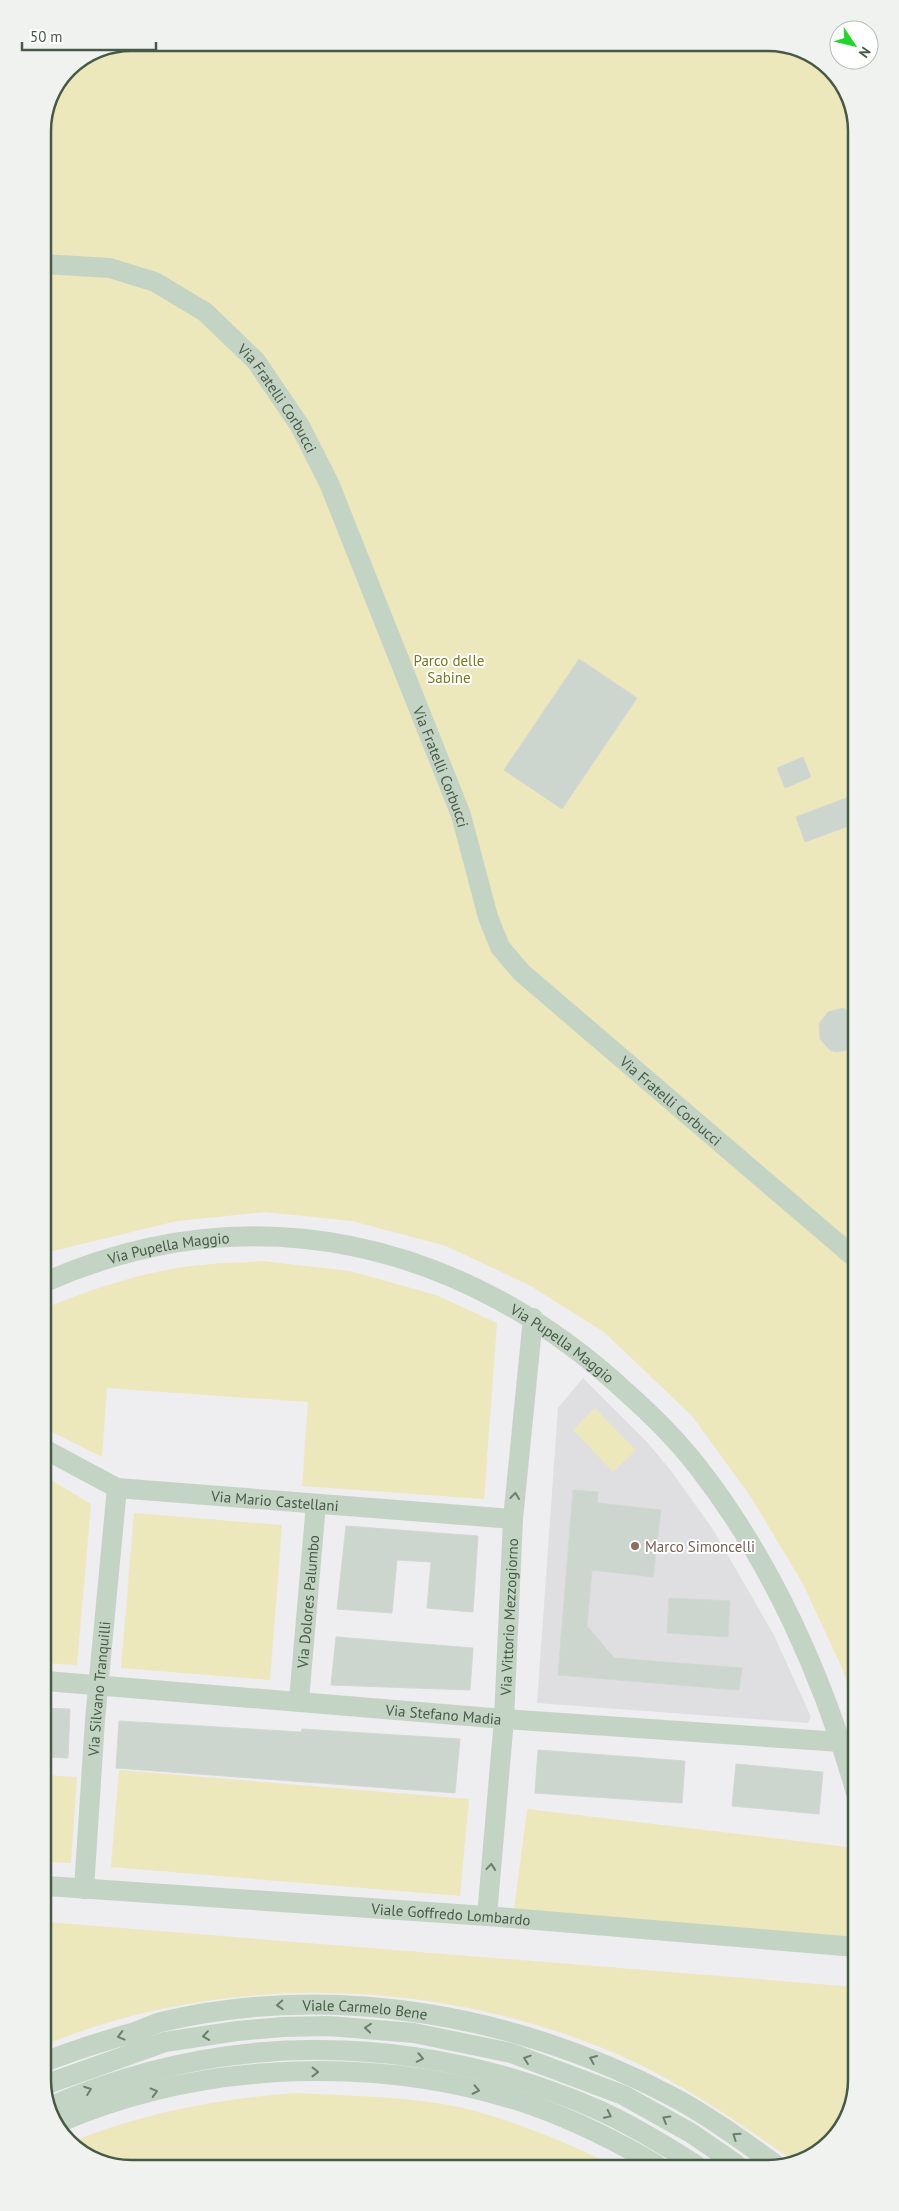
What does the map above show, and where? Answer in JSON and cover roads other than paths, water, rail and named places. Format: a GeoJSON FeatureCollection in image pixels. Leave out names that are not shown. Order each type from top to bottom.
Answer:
{"type":"FeatureCollection","features":[{"type":"Feature","properties":{"kind":"street","name":"Via Fratelli Corbucci"},"geometry":{"type":"LineString","coordinates":[[51,264],[110,268],[155,282],[205,312],[256,361],[300,426],[329,483],[461,815],[488,918],[500,947],[521,972],[848,1252]]}},
{"type":"Feature","properties":{"kind":"street","name":"Via Pupella Maggio"},"geometry":{"type":"LineString","coordinates":[[51,1280],[100,1262],[176,1244],[256,1235],[300,1237],[364,1248],[410,1261],[453,1277],[533,1318],[594,1362],[650,1413],[675,1439],[710,1483],[741,1529],[785,1609],[841,1742],[848,1766]]}},
{"type":"Feature","properties":{"kind":"street","name":"Via Vittorio Mezzogiorno"},"geometry":{"type":"LineString","coordinates":[[487,1916],[504,1718],[513,1519],[533,1318]]}},
{"type":"Feature","properties":{"kind":"street","name":"Via Mario Castellani"},"geometry":{"type":"LineString","coordinates":[[51,1453],[117,1488],[513,1519]]}},
{"type":"Feature","properties":{"kind":"street","name":"Via Silvano Tranquilli"},"geometry":{"type":"LineString","coordinates":[[84,1889],[98,1685],[117,1488]]}},
{"type":"Feature","properties":{"kind":"street","name":"Via Dolores Palumbo"},"geometry":{"type":"LineString","coordinates":[[299,1700],[316,1504]]}},
{"type":"Feature","properties":{"kind":"street","name":"Via Stefano Madia"},"geometry":{"type":"LineString","coordinates":[[51,1681],[504,1718],[841,1742]]}},
{"type":"Feature","properties":{"kind":"street","name":"Viale Goffredo Lombardo"},"geometry":{"type":"LineString","coordinates":[[51,1886],[487,1916],[848,1946]]}},
{"type":"Feature","properties":{"kind":"street","name":"Viale Carmelo Bene"},"geometry":{"type":"LineString","coordinates":[[51,2060],[159,2022],[267,2006],[317,2005],[400,2009],[476,2023],[550,2043],[626,2074],[676,2098],[769,2160]]}},
{"type":"Feature","properties":{"kind":"street","name":"Viale Carmelo Bene"},"geometry":{"type":"LineString","coordinates":[[51,2082],[165,2042],[237,2031],[305,2026],[365,2028],[414,2033],[511,2053],[593,2083],[637,2102],[690,2133],[730,2160]]}},
{"type":"Feature","properties":{"kind":"street"},"geometry":{"type":"LineString","coordinates":[[96,2043],[116,2060]]}},
{"type":"Feature","properties":{"kind":"street"},"geometry":{"type":"LineString","coordinates":[[55,2104],[129,2076],[181,2063],[268,2051],[347,2049],[412,2056],[515,2079],[594,2108],[689,2160]]}},
{"type":"Feature","properties":{"kind":"street"},"geometry":{"type":"LineString","coordinates":[[63,2121],[113,2102],[172,2087],[245,2076],[291,2072],[398,2077],[497,2095],[535,2106],[648,2160]]}},
{"type":"Feature","properties":{"kind":"street"},"geometry":{"type":"LineString","coordinates":[[113,2102],[129,2076]]}},
{"type":"Feature","properties":{"kind":"street","name":"Viale Carmelo Bene"},"geometry":{"type":"LineString","coordinates":[[637,2102],[676,2098]]}},
{"type":"Feature","properties":{"kind":"street"},"geometry":{"type":"LineString","coordinates":[[630,2126],[639,2155]]}},
{"type":"Feature","properties":{"kind":"place","name":"Marco Simoncelli"},"geometry":{"type":"Point","coordinates":[635,1546]}},
{"type":"Feature","properties":{"kind":"park label","name":"Parco delle Sabine"},"geometry":{"type":"Point","coordinates":[449,668]}}]}
